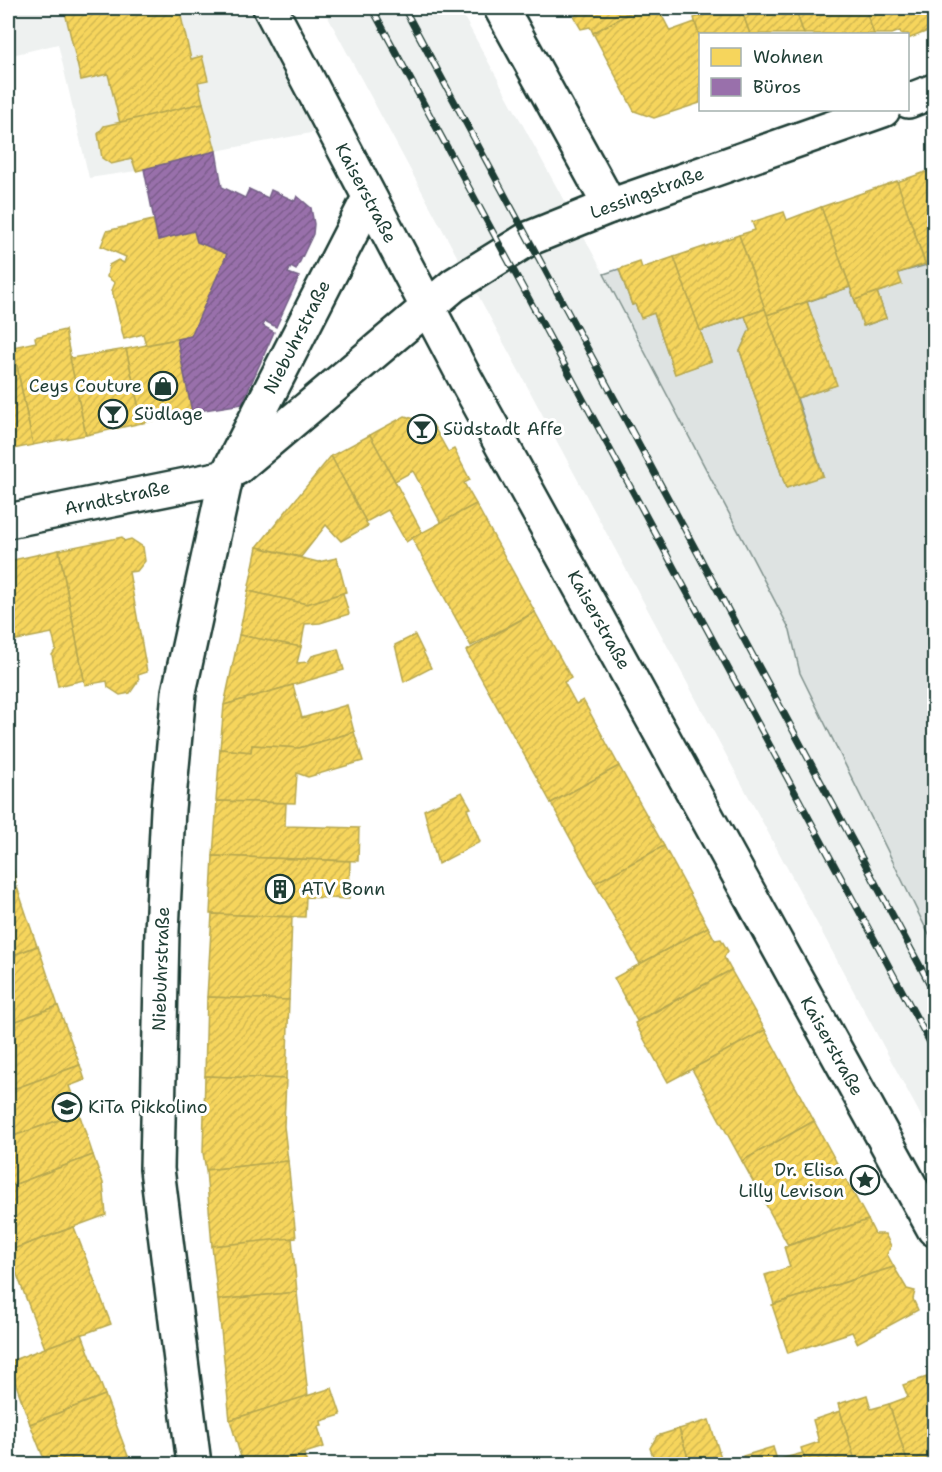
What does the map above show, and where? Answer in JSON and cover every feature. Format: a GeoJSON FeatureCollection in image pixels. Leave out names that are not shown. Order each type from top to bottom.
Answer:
{"type":"FeatureCollection","features":[{"type":"Feature","properties":{"kind":"street","name":"Kaiserstraße"},"geometry":{"type":"LineString","coordinates":[[270,8],[427,307],[763,922],[934,1229]]}},
{"type":"Feature","properties":{"kind":"street"},"geometry":{"type":"LineString","coordinates":[[501,8],[610,206]]}},
{"type":"Feature","properties":{"kind":"street"},"geometry":{"type":"LineString","coordinates":[[909,101],[934,91]]}},
{"type":"Feature","properties":{"kind":"street","name":"Lessingstraße"},"geometry":{"type":"LineString","coordinates":[[427,307],[481,266],[528,239],[610,206],[880,111]]}},
{"type":"Feature","properties":{"kind":"street","name":"Niebuhrstraße"},"geometry":{"type":"LineString","coordinates":[[194,1464],[157,1168],[162,932],[168,809],[179,692],[226,477],[369,198]]}},
{"type":"Feature","properties":{"kind":"street","name":"Niebuhrstraße"},"geometry":{"type":"LineString","coordinates":[[226,477],[427,307]]}},
{"type":"Feature","properties":{"kind":"street","name":"Arndtstraße"},"geometry":{"type":"LineString","coordinates":[[8,521],[226,477]]}},
{"type":"Feature","properties":{"kind":"shaded area"},"geometry":{"type":"Polygon","coordinates":[[[8,8],[248,8],[316,132],[216,151],[136,171],[89,178],[58,44],[8,56],[8,8]]]}},
{"type":"Feature","properties":{"kind":"shaded area"},"geometry":{"type":"Polygon","coordinates":[[[323,8],[459,8],[604,274],[790,630],[800,673],[934,945],[934,1140],[323,8]]]}},
{"type":"Feature","properties":{"kind":"shaded area"},"geometry":{"type":"Polygon","coordinates":[[[934,263],[934,945],[800,673],[790,630],[604,274],[619,269],[632,305],[635,304],[641,317],[654,313],[675,373],[711,361],[700,331],[745,316],[750,329],[740,351],[786,488],[823,475],[797,398],[836,385],[807,302],[850,287],[864,326],[886,318],[877,292],[901,284],[898,273],[934,263]]]}},
{"type":"Feature","properties":{"kind":"building: Wohnen"},"geometry":{"type":"Polygon","coordinates":[[[64,8],[179,8],[191,59],[202,56],[208,80],[198,82],[203,103],[120,123],[108,74],[81,80],[64,8]]]}},
{"type":"Feature","properties":{"kind":"building: Wohnen"},"geometry":{"type":"Polygon","coordinates":[[[580,8],[639,8],[593,33],[590,27],[581,29],[574,17],[581,10],[580,8]]]}},
{"type":"Feature","properties":{"kind":"building: Wohnen"},"geometry":{"type":"Polygon","coordinates":[[[639,8],[658,8],[670,31],[695,22],[699,35],[699,103],[654,118],[634,111],[593,33],[639,8]]]}},
{"type":"Feature","properties":{"kind":"building: Wohnen"},"geometry":{"type":"Polygon","coordinates":[[[708,8],[741,8],[750,33],[699,35],[694,18],[710,12],[708,8]]]}},
{"type":"Feature","properties":{"kind":"building: Wohnen"},"geometry":{"type":"Polygon","coordinates":[[[741,8],[795,8],[804,33],[750,33],[741,8]]]}},
{"type":"Feature","properties":{"kind":"building: Wohnen"},"geometry":{"type":"Polygon","coordinates":[[[795,8],[865,8],[874,33],[804,33],[795,8]]]}},
{"type":"Feature","properties":{"kind":"building: Wohnen"},"geometry":{"type":"Polygon","coordinates":[[[865,8],[926,8],[933,29],[909,39],[909,33],[901,33],[900,31],[874,33],[865,8]]]}},
{"type":"Feature","properties":{"kind":"building: Wohnen"},"geometry":{"type":"Polygon","coordinates":[[[203,103],[216,151],[136,171],[132,159],[111,164],[102,158],[98,134],[104,126],[203,103]]]}},
{"type":"Feature","properties":{"kind":"building: Wohnen"},"geometry":{"type":"Polygon","coordinates":[[[934,169],[934,263],[926,266],[897,182],[934,169]]]}},
{"type":"Feature","properties":{"kind":"building: Wohnen"},"geometry":{"type":"Polygon","coordinates":[[[897,181],[925,264],[898,273],[902,284],[855,300],[821,207],[897,181]]]}},
{"type":"Feature","properties":{"kind":"building: Wohnen"},"geometry":{"type":"Polygon","coordinates":[[[821,207],[850,287],[767,315],[739,235],[755,230],[752,222],[784,212],[787,220],[821,207]]]}},
{"type":"Feature","properties":{"kind":"building: Wohnen"},"geometry":{"type":"Polygon","coordinates":[[[153,220],[158,240],[194,231],[197,242],[227,254],[191,336],[146,345],[143,334],[124,339],[112,290],[115,283],[107,277],[109,265],[118,260],[124,263],[126,257],[101,246],[107,231],[153,220]]]}},
{"type":"Feature","properties":{"kind":"building: Wohnen"},"geometry":{"type":"Polygon","coordinates":[[[739,235],[765,309],[700,331],[674,257],[739,235]]]}},
{"type":"Feature","properties":{"kind":"building: Wohnen"},"geometry":{"type":"Polygon","coordinates":[[[674,257],[711,361],[675,374],[654,313],[641,318],[635,304],[632,305],[619,269],[640,262],[642,268],[674,257]]]}},
{"type":"Feature","properties":{"kind":"building: Wohnen"},"geometry":{"type":"Polygon","coordinates":[[[877,292],[886,318],[863,326],[855,300],[877,292]]]}},
{"type":"Feature","properties":{"kind":"building: Wohnen"},"geometry":{"type":"Polygon","coordinates":[[[807,302],[837,385],[797,398],[767,315],[807,302]]]}},
{"type":"Feature","properties":{"kind":"building: Wohnen"},"geometry":{"type":"Polygon","coordinates":[[[765,309],[823,476],[786,488],[740,351],[750,329],[745,316],[765,309]]]}},
{"type":"Feature","properties":{"kind":"building: Wohnen"},"geometry":{"type":"Polygon","coordinates":[[[65,330],[86,435],[33,445],[13,347],[36,342],[35,337],[65,330]]]}},
{"type":"Feature","properties":{"kind":"building: Wohnen"},"geometry":{"type":"Polygon","coordinates":[[[177,339],[192,412],[142,423],[126,349],[177,339]]]}},
{"type":"Feature","properties":{"kind":"building: Wohnen"},"geometry":{"type":"Polygon","coordinates":[[[13,347],[33,445],[8,450],[8,348],[13,347]]]}},
{"type":"Feature","properties":{"kind":"building: Wohnen"},"geometry":{"type":"Polygon","coordinates":[[[126,349],[142,423],[86,435],[70,358],[126,349]]]}},
{"type":"Feature","properties":{"kind":"building: Wohnen"},"geometry":{"type":"Polygon","coordinates":[[[405,416],[433,425],[448,452],[454,449],[470,480],[464,483],[476,504],[441,523],[413,471],[395,481],[370,435],[405,416]]]}},
{"type":"Feature","properties":{"kind":"building: Wohnen"},"geometry":{"type":"Polygon","coordinates":[[[370,435],[422,532],[406,542],[388,510],[366,522],[331,456],[370,435]]]}},
{"type":"Feature","properties":{"kind":"building: Wohnen"},"geometry":{"type":"Polygon","coordinates":[[[331,456],[368,526],[341,541],[326,525],[301,557],[257,547],[331,456]]]}},
{"type":"Feature","properties":{"kind":"building: Wohnen"},"geometry":{"type":"Polygon","coordinates":[[[476,504],[535,612],[471,646],[412,538],[476,504]]]}},
{"type":"Feature","properties":{"kind":"building: Wohnen"},"geometry":{"type":"Polygon","coordinates":[[[122,537],[124,541],[131,539],[143,547],[145,561],[137,571],[129,572],[147,672],[138,675],[139,680],[130,693],[120,695],[108,687],[107,681],[85,685],[59,550],[122,537]]]}},
{"type":"Feature","properties":{"kind":"building: Wohnen"},"geometry":{"type":"Polygon","coordinates":[[[257,547],[318,562],[337,558],[346,592],[307,604],[248,591],[257,547]]]}},
{"type":"Feature","properties":{"kind":"building: Wohnen"},"geometry":{"type":"Polygon","coordinates":[[[59,550],[84,680],[58,686],[52,655],[56,649],[52,633],[11,641],[8,620],[8,561],[59,550]]]}},
{"type":"Feature","properties":{"kind":"building: Wohnen"},"geometry":{"type":"Polygon","coordinates":[[[248,591],[307,604],[343,593],[349,614],[320,623],[305,624],[301,647],[239,635],[248,591]]]}},
{"type":"Feature","properties":{"kind":"building: Wohnen"},"geometry":{"type":"Polygon","coordinates":[[[535,612],[571,678],[564,682],[576,704],[583,700],[619,766],[551,803],[466,651],[535,612]]]}},
{"type":"Feature","properties":{"kind":"building: Wohnen"},"geometry":{"type":"Polygon","coordinates":[[[239,635],[301,647],[297,663],[308,662],[312,656],[338,649],[344,670],[224,705],[239,635]]]}},
{"type":"Feature","properties":{"kind":"building: Wohnen"},"geometry":{"type":"Polygon","coordinates":[[[415,635],[431,668],[404,682],[395,645],[415,635]]]}},
{"type":"Feature","properties":{"kind":"building: Wohnen"},"geometry":{"type":"Polygon","coordinates":[[[293,685],[302,718],[347,705],[354,732],[299,748],[252,745],[251,752],[220,749],[224,705],[293,685]]]}},
{"type":"Feature","properties":{"kind":"building: Wohnen"},"geometry":{"type":"Polygon","coordinates":[[[354,732],[363,761],[308,777],[297,773],[295,803],[216,801],[220,749],[251,752],[252,745],[299,748],[354,732]]]}},
{"type":"Feature","properties":{"kind":"building: Wohnen"},"geometry":{"type":"Polygon","coordinates":[[[619,766],[664,846],[595,883],[551,803],[619,766]]]}},
{"type":"Feature","properties":{"kind":"building: Wohnen"},"geometry":{"type":"Polygon","coordinates":[[[462,792],[471,808],[467,809],[480,842],[438,864],[424,810],[462,792]]]}},
{"type":"Feature","properties":{"kind":"building: Wohnen"},"geometry":{"type":"Polygon","coordinates":[[[217,801],[286,803],[285,826],[359,828],[358,861],[213,856],[217,801]]]}},
{"type":"Feature","properties":{"kind":"building: Wohnen"},"geometry":{"type":"Polygon","coordinates":[[[8,841],[16,883],[8,885],[8,841]]]}},
{"type":"Feature","properties":{"kind":"building: Wohnen"},"geometry":{"type":"Polygon","coordinates":[[[664,846],[708,927],[640,964],[595,883],[664,846]]]}},
{"type":"Feature","properties":{"kind":"building: Wohnen","name":"ATV Bonn"},"geometry":{"type":"Polygon","coordinates":[[[213,856],[350,861],[349,899],[306,897],[305,917],[210,914],[213,856]]]}},
{"type":"Feature","properties":{"kind":"building: Wohnen"},"geometry":{"type":"Polygon","coordinates":[[[17,887],[37,946],[8,957],[8,890],[17,887]]]}},
{"type":"Feature","properties":{"kind":"building: Wohnen"},"geometry":{"type":"Polygon","coordinates":[[[212,914],[292,917],[289,1000],[207,997],[212,914]]]}},
{"type":"Feature","properties":{"kind":"building: Wohnen"},"geometry":{"type":"Polygon","coordinates":[[[708,927],[715,940],[721,939],[728,951],[724,957],[731,970],[637,1021],[614,978],[708,927]]]}},
{"type":"Feature","properties":{"kind":"building: Wohnen"},"geometry":{"type":"Polygon","coordinates":[[[38,946],[58,1006],[8,1024],[8,957],[38,946]]]}},
{"type":"Feature","properties":{"kind":"building: Wohnen"},"geometry":{"type":"Polygon","coordinates":[[[731,970],[765,1030],[668,1082],[635,1023],[731,970]]]}},
{"type":"Feature","properties":{"kind":"building: Wohnen"},"geometry":{"type":"Polygon","coordinates":[[[207,997],[289,1000],[286,1079],[205,1076],[207,997]]]}},
{"type":"Feature","properties":{"kind":"building: Wohnen"},"geometry":{"type":"Polygon","coordinates":[[[58,1006],[80,1065],[8,1091],[8,1024],[58,1006]]]}},
{"type":"Feature","properties":{"kind":"building: Wohnen"},"geometry":{"type":"Polygon","coordinates":[[[765,1030],[814,1121],[742,1161],[692,1069],[765,1030]]]}},
{"type":"Feature","properties":{"kind":"building: Wohnen"},"geometry":{"type":"Polygon","coordinates":[[[80,1065],[85,1080],[69,1086],[79,1113],[8,1138],[8,1091],[80,1065]]]}},
{"type":"Feature","properties":{"kind":"building: Wohnen"},"geometry":{"type":"Polygon","coordinates":[[[205,1076],[286,1079],[284,1126],[288,1161],[206,1170],[203,1153],[205,1076]]]}},
{"type":"Feature","properties":{"kind":"building: Wohnen"},"geometry":{"type":"Polygon","coordinates":[[[79,1113],[93,1155],[8,1187],[8,1138],[79,1113]]]}},
{"type":"Feature","properties":{"kind":"building: Wohnen"},"geometry":{"type":"Polygon","coordinates":[[[814,1121],[868,1220],[788,1245],[742,1161],[814,1121]]]}},
{"type":"Feature","properties":{"kind":"building: Wohnen"},"geometry":{"type":"Polygon","coordinates":[[[93,1155],[103,1183],[106,1215],[8,1251],[8,1187],[93,1155]]]}},
{"type":"Feature","properties":{"kind":"building: Wohnen"},"geometry":{"type":"Polygon","coordinates":[[[288,1161],[296,1238],[212,1246],[206,1170],[288,1161]]]}},
{"type":"Feature","properties":{"kind":"building: Wohnen"},"geometry":{"type":"Polygon","coordinates":[[[868,1220],[875,1234],[885,1234],[891,1246],[887,1254],[894,1267],[774,1304],[765,1275],[790,1267],[784,1247],[868,1220]]]}},
{"type":"Feature","properties":{"kind":"building: Wohnen"},"geometry":{"type":"Polygon","coordinates":[[[74,1227],[111,1324],[45,1348],[8,1251],[74,1227]]]}},
{"type":"Feature","properties":{"kind":"building: Wohnen"},"geometry":{"type":"Polygon","coordinates":[[[292,1238],[297,1292],[218,1300],[212,1246],[292,1238]]]}},
{"type":"Feature","properties":{"kind":"building: Wohnen"},"geometry":{"type":"Polygon","coordinates":[[[894,1267],[907,1289],[915,1291],[913,1299],[918,1310],[857,1343],[852,1332],[788,1353],[772,1305],[894,1267]]]}},
{"type":"Feature","properties":{"kind":"building: Wohnen"},"geometry":{"type":"Polygon","coordinates":[[[297,1292],[308,1396],[230,1420],[218,1300],[297,1292]]]}},
{"type":"Feature","properties":{"kind":"building: Wohnen"},"geometry":{"type":"Polygon","coordinates":[[[82,1334],[105,1395],[30,1424],[8,1362],[82,1334]]]}},
{"type":"Feature","properties":{"kind":"building: Wohnen"},"geometry":{"type":"Polygon","coordinates":[[[927,1377],[934,1395],[934,1464],[908,1464],[889,1404],[908,1397],[903,1385],[927,1377]]]}},
{"type":"Feature","properties":{"kind":"building: Wohnen"},"geometry":{"type":"Polygon","coordinates":[[[332,1388],[341,1415],[321,1421],[322,1426],[318,1427],[324,1447],[269,1464],[243,1464],[230,1420],[332,1388]]]}},
{"type":"Feature","properties":{"kind":"building: Wohnen"},"geometry":{"type":"Polygon","coordinates":[[[105,1395],[128,1456],[106,1464],[46,1464],[30,1424],[105,1395]]]}},
{"type":"Feature","properties":{"kind":"building: Wohnen"},"geometry":{"type":"Polygon","coordinates":[[[867,1395],[871,1409],[889,1404],[908,1464],[856,1464],[838,1404],[867,1395]]]}},
{"type":"Feature","properties":{"kind":"building: Wohnen"},"geometry":{"type":"Polygon","coordinates":[[[840,1411],[856,1464],[806,1464],[801,1448],[819,1442],[813,1420],[840,1411]]]}},
{"type":"Feature","properties":{"kind":"building: Wohnen"},"geometry":{"type":"Polygon","coordinates":[[[709,1420],[723,1464],[690,1464],[679,1429],[709,1420]]]}},
{"type":"Feature","properties":{"kind":"building: Wohnen"},"geometry":{"type":"Polygon","coordinates":[[[679,1429],[690,1464],[656,1464],[650,1448],[657,1436],[679,1429]]]}},
{"type":"Feature","properties":{"kind":"building: Wohnen"},"geometry":{"type":"Polygon","coordinates":[[[773,1447],[777,1460],[803,1453],[806,1464],[745,1464],[743,1456],[773,1447]]]}},
{"type":"Feature","properties":{"kind":"building: Wohnen"},"geometry":{"type":"Polygon","coordinates":[[[304,1454],[307,1464],[269,1464],[304,1454]]]}},
{"type":"Feature","properties":{"kind":"building: Wohnen"},"geometry":{"type":"Polygon","coordinates":[[[128,1456],[131,1464],[106,1464],[128,1456]]]}},
{"type":"Feature","properties":{"kind":"building: Büros"},"geometry":{"type":"Polygon","coordinates":[[[216,151],[222,187],[245,198],[249,189],[268,198],[271,190],[295,201],[297,196],[311,208],[314,224],[313,234],[296,270],[291,267],[288,273],[299,277],[276,327],[265,321],[263,326],[274,332],[242,404],[192,412],[177,339],[191,336],[227,254],[197,242],[194,231],[158,240],[144,169],[216,151]]]}},
{"type":"Feature","properties":{"kind":"railway"},"geometry":{"type":"LineString","coordinates":[[372,8],[934,1050]]}},
{"type":"Feature","properties":{"kind":"railway"},"geometry":{"type":"LineString","coordinates":[[404,8],[934,992]]}},
{"type":"Feature","properties":{"kind":"place","name":"Ceys Couture"},"geometry":{"type":"Point","coordinates":[163,386]}},
{"type":"Feature","properties":{"kind":"place","name":"Südlage"},"geometry":{"type":"Point","coordinates":[113,414]}},
{"type":"Feature","properties":{"kind":"place","name":"Südstadt Affe"},"geometry":{"type":"Point","coordinates":[422,429]}},
{"type":"Feature","properties":{"kind":"place","name":"ATV Bonn"},"geometry":{"type":"Point","coordinates":[280,889]}},
{"type":"Feature","properties":{"kind":"place","name":"KiTa Pikkolino"},"geometry":{"type":"Point","coordinates":[67,1107]}},
{"type":"Feature","properties":{"kind":"place","name":"Dr. Elisa Lilly Levison"},"geometry":{"type":"Point","coordinates":[865,1180]}}]}
